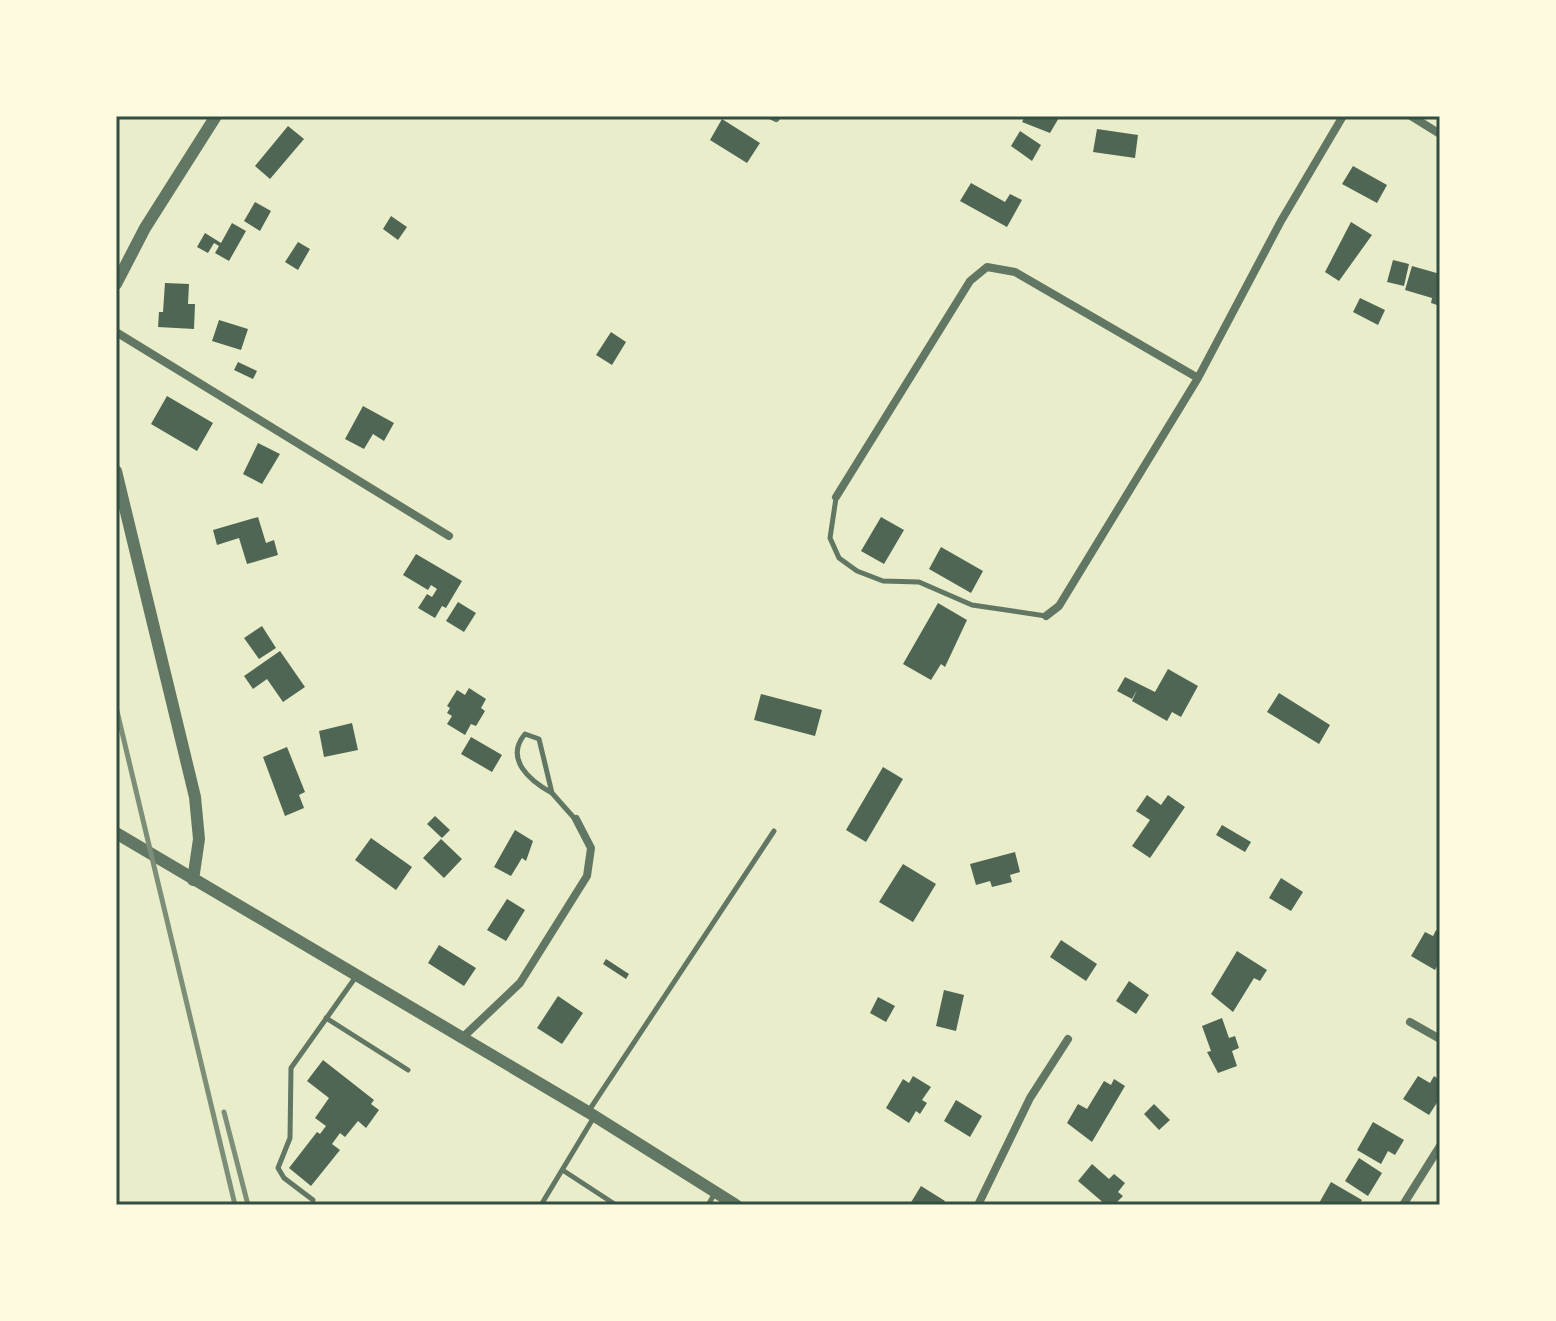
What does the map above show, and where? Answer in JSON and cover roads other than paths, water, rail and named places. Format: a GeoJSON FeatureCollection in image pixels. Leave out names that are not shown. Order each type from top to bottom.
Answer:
{"type":"FeatureCollection","features":[{"type":"Feature","properties":{"kind":"street"},"geometry":{"type":"LineString","coordinates":[[116,284],[145,228],[216,116]]}},
{"type":"Feature","properties":{"kind":"street"},"geometry":{"type":"LineString","coordinates":[[1046,616],[1059,606],[1198,378],[1281,221],[1343,116]]}},
{"type":"Feature","properties":{"kind":"street"},"geometry":{"type":"LineString","coordinates":[[1411,116],[1440,134]]}},
{"type":"Feature","properties":{"kind":"street"},"geometry":{"type":"LineString","coordinates":[[836,497],[970,281],[984,268],[995,265],[1015,272],[1198,378]]}},
{"type":"Feature","properties":{"kind":"street"},"geometry":{"type":"LineString","coordinates":[[116,332],[449,536]]}},
{"type":"Feature","properties":{"kind":"street"},"geometry":{"type":"LineString","coordinates":[[116,471],[195,797],[199,839],[193,880]]}},
{"type":"Feature","properties":{"kind":"street"},"geometry":{"type":"LineString","coordinates":[[461,1039],[520,983],[587,876],[591,848],[576,819]]}},
{"type":"Feature","properties":{"kind":"street"},"geometry":{"type":"LineString","coordinates":[[116,833],[591,1114],[736,1205]]}},
{"type":"Feature","properties":{"kind":"street"},"geometry":{"type":"LineString","coordinates":[[1410,1022],[1440,1039]]}},
{"type":"Feature","properties":{"kind":"street"},"geometry":{"type":"LineString","coordinates":[[978,1205],[1030,1098],[1068,1039]]}},
{"type":"Feature","properties":{"kind":"street"},"geometry":{"type":"LineString","coordinates":[[1403,1205],[1440,1146]]}},
{"type":"Feature","properties":{"kind":"lane"},"geometry":{"type":"LineString","coordinates":[[836,497],[830,538],[839,558],[847,565],[883,581],[919,582],[972,605],[1046,616]]}},
{"type":"Feature","properties":{"kind":"lane"},"geometry":{"type":"LineString","coordinates":[[552,793],[543,747],[535,735],[525,734],[517,751],[520,766],[576,819]]}},
{"type":"Feature","properties":{"kind":"lane"},"geometry":{"type":"LineString","coordinates":[[541,1205],[564,1171],[591,1114],[774,831]]}},
{"type":"Feature","properties":{"kind":"lane"},"geometry":{"type":"LineString","coordinates":[[313,1200],[284,1178],[278,1168],[290,1138],[291,1068],[355,977]]}},
{"type":"Feature","properties":{"kind":"lane"},"geometry":{"type":"LineString","coordinates":[[326,1018],[408,1070]]}},
{"type":"Feature","properties":{"kind":"lane"},"geometry":{"type":"LineString","coordinates":[[564,1171],[616,1205]]}},
{"type":"Feature","properties":{"kind":"lane"},"geometry":{"type":"LineString","coordinates":[[708,1205],[716,1192]]}},
{"type":"Feature","properties":{"kind":"railway"},"geometry":{"type":"LineString","coordinates":[[116,707],[235,1205]]}},
{"type":"Feature","properties":{"kind":"railway"},"geometry":{"type":"LineString","coordinates":[[224,1112],[248,1205]]}}]}
